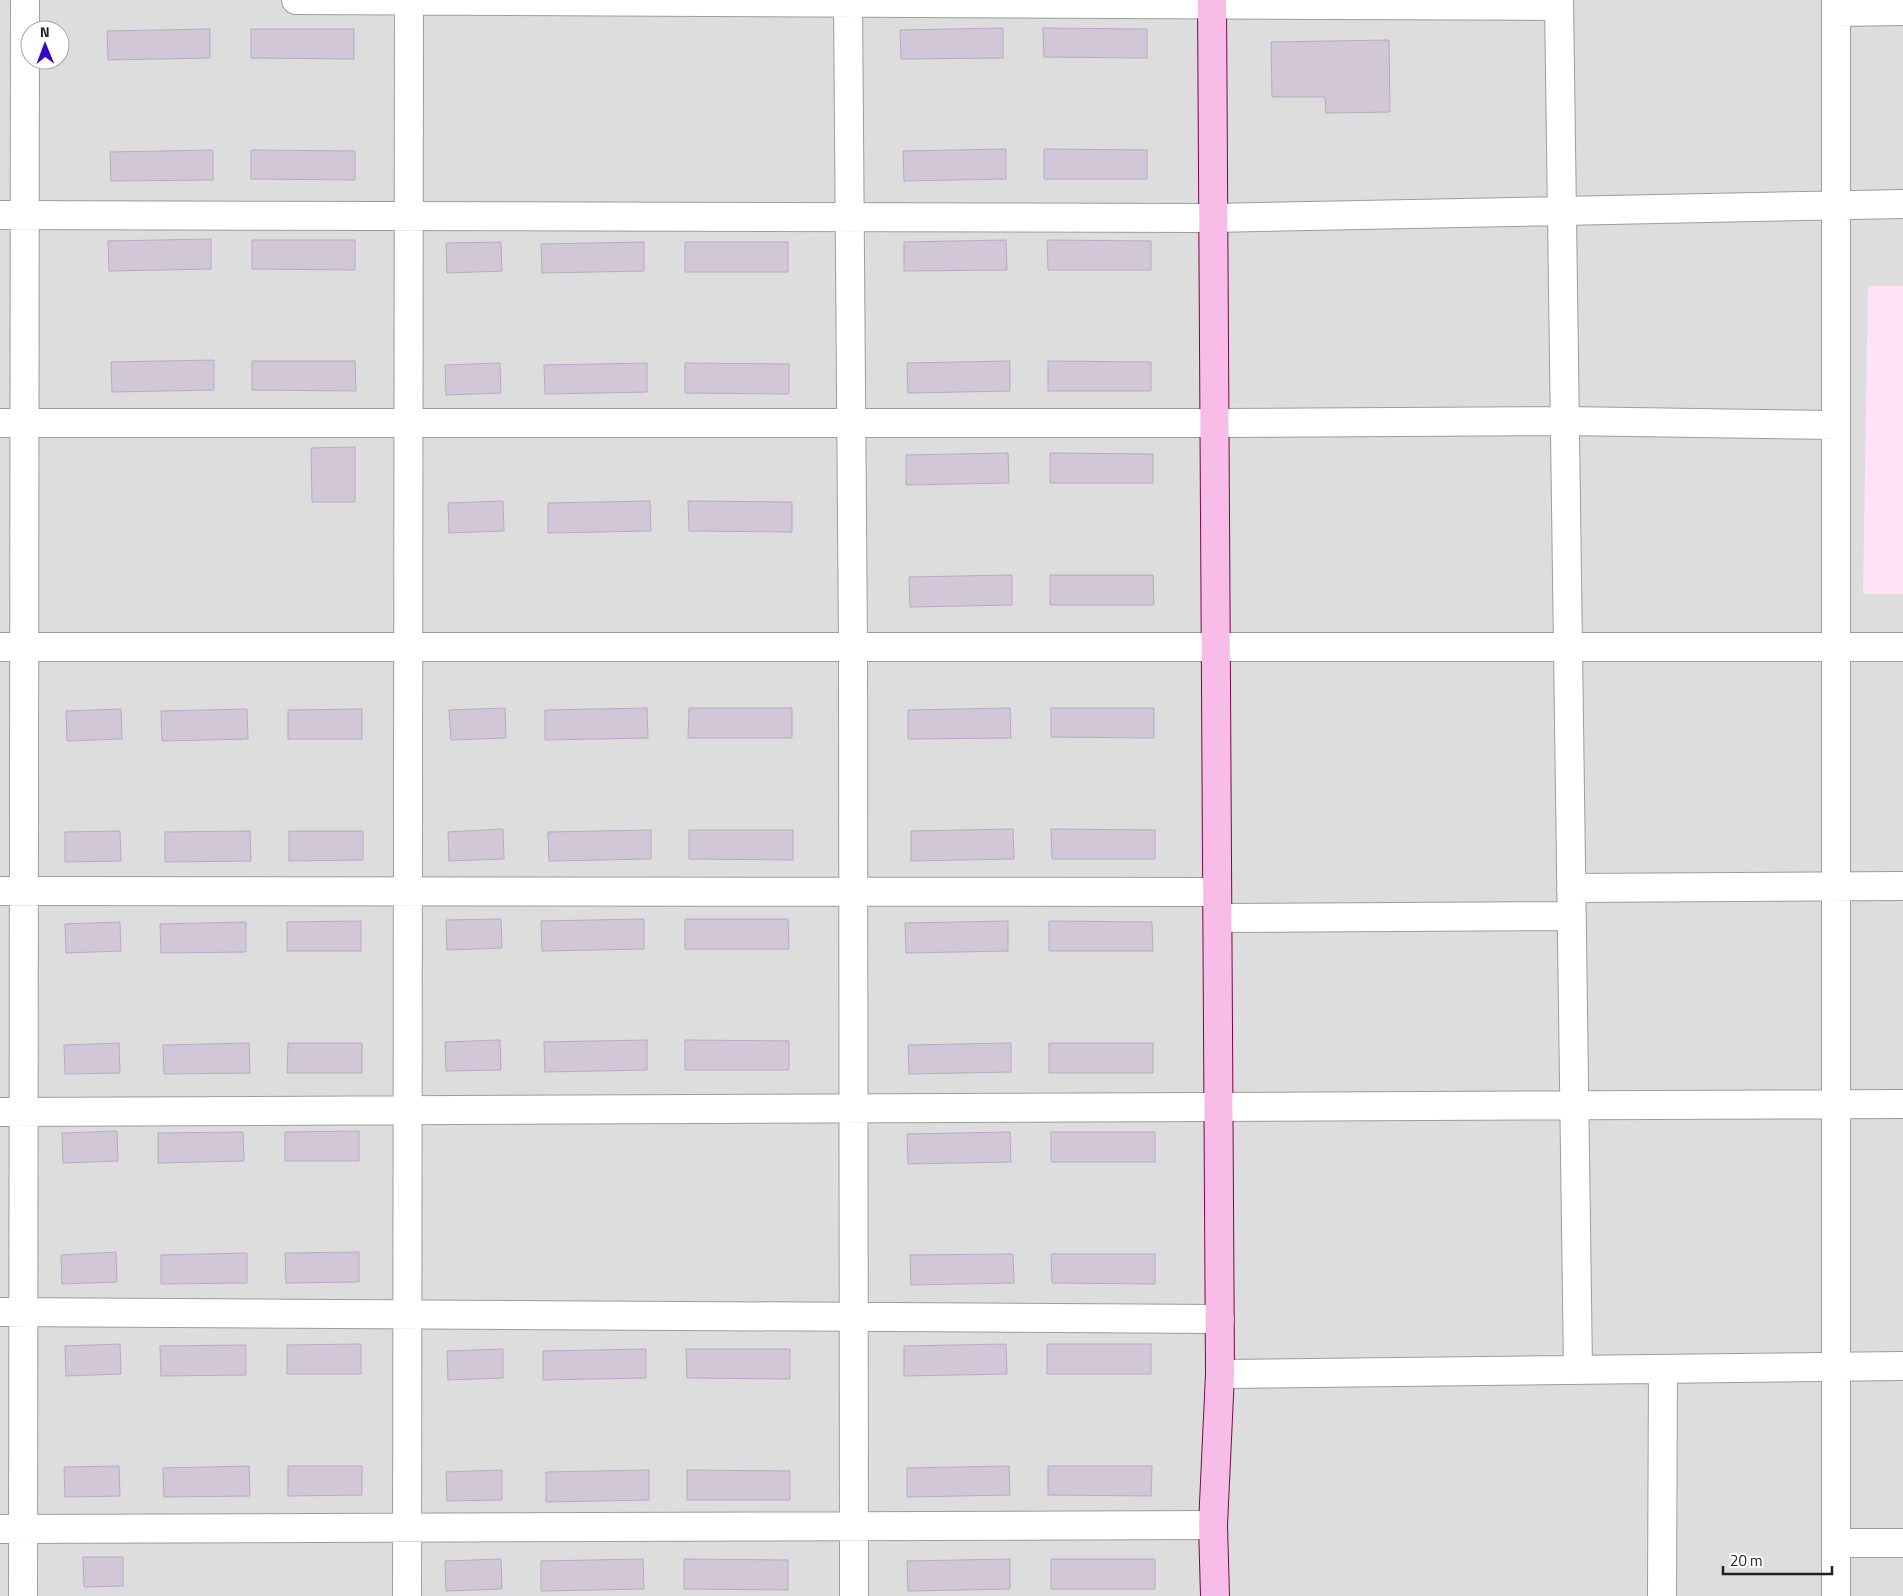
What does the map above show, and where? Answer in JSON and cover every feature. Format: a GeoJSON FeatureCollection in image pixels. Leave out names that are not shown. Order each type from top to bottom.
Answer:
{"type":"FeatureCollection","features":[{"type":"Feature","properties":{"kind":"street"},"geometry":{"type":"LineString","coordinates":[[23,1596],[11,1529],[12,215],[25,0]]}},
{"type":"Feature","properties":{"kind":"street"},"geometry":{"type":"LineString","coordinates":[[296,0],[1559,3],[1578,1370]]}},
{"type":"Feature","properties":{"kind":"street"},"geometry":{"type":"LineString","coordinates":[[407,1596],[409,0]]}},
{"type":"Feature","properties":{"kind":"street"},"geometry":{"type":"LineString","coordinates":[[848,1],[853,647],[854,1596]]}},
{"type":"Feature","properties":{"kind":"street"},"geometry":{"type":"LineString","coordinates":[[1212,2],[1220,1318],[1220,1374],[1213,1525],[1214,1596]]}},
{"type":"Feature","properties":{"kind":"street"},"geometry":{"type":"LineString","coordinates":[[1836,1596],[1836,6],[1903,10]]}},
{"type":"Feature","properties":{"kind":"street"},"geometry":{"type":"LineString","coordinates":[[12,215],[1213,218],[1903,204]]}},
{"type":"Feature","properties":{"kind":"street"},"geometry":{"type":"LineString","coordinates":[[12,423],[1214,423],[1564,421],[1836,425]]}},
{"type":"Feature","properties":{"kind":"street"},"geometry":{"type":"LineString","coordinates":[[12,647],[1903,647]]}},
{"type":"Feature","properties":{"kind":"street"},"geometry":{"type":"LineString","coordinates":[[1570,888],[1903,886]]}},
{"type":"Feature","properties":{"kind":"street"},"geometry":{"type":"LineString","coordinates":[[12,891],[853,893],[1571,916]]}},
{"type":"Feature","properties":{"kind":"street"},"geometry":{"type":"LineString","coordinates":[[12,1112],[1903,1104]]}},
{"type":"Feature","properties":{"kind":"street"},"geometry":{"type":"LineString","coordinates":[[12,1312],[1220,1318]]}},
{"type":"Feature","properties":{"kind":"street"},"geometry":{"type":"LineString","coordinates":[[1220,1374],[1903,1366]]}},
{"type":"Feature","properties":{"kind":"street"},"geometry":{"type":"LineString","coordinates":[[1662,1596],[1663,1369]]}},
{"type":"Feature","properties":{"kind":"street"},"geometry":{"type":"LineString","coordinates":[[11,1529],[1213,1525]]}},
{"type":"Feature","properties":{"kind":"street"},"geometry":{"type":"LineString","coordinates":[[1836,1543],[1903,1543]]}},
{"type":"Feature","properties":{"kind":"shaded area"},"geometry":{"type":"Polygon","coordinates":[[[0,0],[1903,0],[1903,1596],[0,1596],[0,0]]]}},
{"type":"Feature","properties":{"kind":"shaded area"},"geometry":{"type":"Polygon","coordinates":[[[1868,286],[1903,286],[1903,594],[1863,594],[1868,286]]]}},
{"type":"Feature","properties":{"kind":"building"},"geometry":{"type":"Polygon","coordinates":[[[1003,28],[1003,58],[901,59],[900,30],[1003,28]]]}},
{"type":"Feature","properties":{"kind":"building"},"geometry":{"type":"Polygon","coordinates":[[[1043,28],[1147,29],[1147,58],[1044,57],[1043,28]]]}},
{"type":"Feature","properties":{"kind":"building"},"geometry":{"type":"Polygon","coordinates":[[[210,29],[210,58],[108,60],[107,31],[210,29]]]}},
{"type":"Feature","properties":{"kind":"building"},"geometry":{"type":"Polygon","coordinates":[[[251,29],[354,29],[354,59],[251,58],[251,29]]]}},
{"type":"Feature","properties":{"kind":"building"},"geometry":{"type":"Polygon","coordinates":[[[1389,40],[1390,112],[1326,113],[1325,97],[1272,97],[1271,42],[1389,40]]]}},
{"type":"Feature","properties":{"kind":"building"},"geometry":{"type":"Polygon","coordinates":[[[1006,149],[1006,179],[904,181],[903,151],[1006,149]]]}},
{"type":"Feature","properties":{"kind":"building"},"geometry":{"type":"Polygon","coordinates":[[[1044,149],[1147,150],[1147,179],[1044,179],[1044,149]]]}},
{"type":"Feature","properties":{"kind":"building"},"geometry":{"type":"Polygon","coordinates":[[[213,150],[213,180],[111,181],[110,152],[213,150]]]}},
{"type":"Feature","properties":{"kind":"building"},"geometry":{"type":"Polygon","coordinates":[[[251,150],[355,151],[355,180],[251,179],[251,150]]]}},
{"type":"Feature","properties":{"kind":"building"},"geometry":{"type":"Polygon","coordinates":[[[211,239],[211,269],[109,271],[108,241],[211,239]]]}},
{"type":"Feature","properties":{"kind":"building"},"geometry":{"type":"Polygon","coordinates":[[[252,240],[355,240],[355,270],[252,269],[252,240]]]}},
{"type":"Feature","properties":{"kind":"building"},"geometry":{"type":"Polygon","coordinates":[[[1006,240],[1007,270],[904,271],[904,242],[1006,240]]]}},
{"type":"Feature","properties":{"kind":"building"},"geometry":{"type":"Polygon","coordinates":[[[1047,240],[1151,241],[1151,270],[1048,270],[1047,240]]]}},
{"type":"Feature","properties":{"kind":"building"},"geometry":{"type":"Polygon","coordinates":[[[501,242],[502,271],[447,273],[446,243],[501,242]]]}},
{"type":"Feature","properties":{"kind":"building"},"geometry":{"type":"Polygon","coordinates":[[[644,242],[644,271],[542,273],[541,244],[644,242]]]}},
{"type":"Feature","properties":{"kind":"building"},"geometry":{"type":"Polygon","coordinates":[[[685,242],[788,242],[788,272],[685,272],[685,242]]]}},
{"type":"Feature","properties":{"kind":"building"},"geometry":{"type":"Polygon","coordinates":[[[214,360],[214,390],[112,392],[111,362],[214,360]]]}},
{"type":"Feature","properties":{"kind":"building"},"geometry":{"type":"Polygon","coordinates":[[[252,361],[355,361],[356,391],[252,390],[252,361]]]}},
{"type":"Feature","properties":{"kind":"building"},"geometry":{"type":"Polygon","coordinates":[[[1010,361],[1010,391],[908,393],[907,363],[1010,361]]]}},
{"type":"Feature","properties":{"kind":"building"},"geometry":{"type":"Polygon","coordinates":[[[1048,361],[1151,362],[1151,391],[1048,391],[1048,361]]]}},
{"type":"Feature","properties":{"kind":"building"},"geometry":{"type":"Polygon","coordinates":[[[500,363],[501,393],[446,395],[445,365],[500,363]]]}},
{"type":"Feature","properties":{"kind":"building"},"geometry":{"type":"Polygon","coordinates":[[[647,363],[647,392],[545,394],[544,365],[647,363]]]}},
{"type":"Feature","properties":{"kind":"building"},"geometry":{"type":"Polygon","coordinates":[[[685,363],[789,364],[789,394],[685,393],[685,363]]]}},
{"type":"Feature","properties":{"kind":"building"},"geometry":{"type":"Polygon","coordinates":[[[355,447],[355,502],[312,502],[311,448],[355,447]]]}},
{"type":"Feature","properties":{"kind":"building"},"geometry":{"type":"Polygon","coordinates":[[[1008,453],[1009,483],[906,485],[906,455],[1008,453]]]}},
{"type":"Feature","properties":{"kind":"building"},"geometry":{"type":"Polygon","coordinates":[[[1050,453],[1153,454],[1153,483],[1050,483],[1050,453]]]}},
{"type":"Feature","properties":{"kind":"building"},"geometry":{"type":"Polygon","coordinates":[[[503,501],[504,531],[449,533],[448,503],[503,501]]]}},
{"type":"Feature","properties":{"kind":"building"},"geometry":{"type":"Polygon","coordinates":[[[650,501],[651,531],[548,533],[548,503],[650,501]]]}},
{"type":"Feature","properties":{"kind":"building"},"geometry":{"type":"Polygon","coordinates":[[[688,501],[792,502],[792,532],[689,531],[688,501]]]}},
{"type":"Feature","properties":{"kind":"building"},"geometry":{"type":"Polygon","coordinates":[[[1012,575],[1012,605],[910,607],[909,577],[1012,575]]]}},
{"type":"Feature","properties":{"kind":"building"},"geometry":{"type":"Polygon","coordinates":[[[1050,575],[1153,575],[1154,605],[1050,605],[1050,575]]]}},
{"type":"Feature","properties":{"kind":"building"},"geometry":{"type":"Polygon","coordinates":[[[505,708],[506,738],[451,740],[449,710],[505,708]]]}},
{"type":"Feature","properties":{"kind":"building"},"geometry":{"type":"Polygon","coordinates":[[[647,708],[648,738],[545,740],[545,710],[647,708]]]}},
{"type":"Feature","properties":{"kind":"building"},"geometry":{"type":"Polygon","coordinates":[[[689,708],[792,708],[792,738],[688,738],[689,708]]]}},
{"type":"Feature","properties":{"kind":"building"},"geometry":{"type":"Polygon","coordinates":[[[1010,708],[1011,738],[908,739],[908,710],[1010,708]]]}},
{"type":"Feature","properties":{"kind":"building"},"geometry":{"type":"Polygon","coordinates":[[[1051,708],[1154,708],[1154,738],[1051,737],[1051,708]]]}},
{"type":"Feature","properties":{"kind":"building"},"geometry":{"type":"Polygon","coordinates":[[[121,709],[122,739],[67,741],[66,711],[121,709]]]}},
{"type":"Feature","properties":{"kind":"building"},"geometry":{"type":"Polygon","coordinates":[[[247,709],[248,739],[162,741],[161,711],[247,709]]]}},
{"type":"Feature","properties":{"kind":"building"},"geometry":{"type":"Polygon","coordinates":[[[362,709],[362,739],[288,739],[288,710],[362,709]]]}},
{"type":"Feature","properties":{"kind":"building"},"geometry":{"type":"Polygon","coordinates":[[[503,829],[504,859],[449,861],[448,832],[503,829]]]}},
{"type":"Feature","properties":{"kind":"building"},"geometry":{"type":"Polygon","coordinates":[[[1013,829],[1014,859],[911,861],[911,831],[1013,829]]]}},
{"type":"Feature","properties":{"kind":"building"},"geometry":{"type":"Polygon","coordinates":[[[1051,829],[1155,830],[1155,859],[1052,859],[1051,829]]]}},
{"type":"Feature","properties":{"kind":"building"},"geometry":{"type":"Polygon","coordinates":[[[651,830],[651,859],[549,861],[548,832],[651,830]]]}},
{"type":"Feature","properties":{"kind":"building"},"geometry":{"type":"Polygon","coordinates":[[[689,830],[793,830],[793,860],[689,859],[689,830]]]}},
{"type":"Feature","properties":{"kind":"building"},"geometry":{"type":"Polygon","coordinates":[[[120,831],[121,861],[65,862],[65,832],[120,831]]]}},
{"type":"Feature","properties":{"kind":"building"},"geometry":{"type":"Polygon","coordinates":[[[250,831],[251,861],[165,862],[165,832],[250,831]]]}},
{"type":"Feature","properties":{"kind":"building"},"geometry":{"type":"Polygon","coordinates":[[[289,831],[363,831],[363,860],[289,861],[289,831]]]}},
{"type":"Feature","properties":{"kind":"building"},"geometry":{"type":"Polygon","coordinates":[[[501,919],[502,948],[447,950],[446,920],[501,919]]]}},
{"type":"Feature","properties":{"kind":"building"},"geometry":{"type":"Polygon","coordinates":[[[644,919],[644,949],[542,951],[541,921],[644,919]]]}},
{"type":"Feature","properties":{"kind":"building"},"geometry":{"type":"Polygon","coordinates":[[[685,919],[788,919],[789,949],[685,949],[685,919]]]}},
{"type":"Feature","properties":{"kind":"building"},"geometry":{"type":"Polygon","coordinates":[[[361,921],[361,951],[287,951],[287,922],[361,921]]]}},
{"type":"Feature","properties":{"kind":"building"},"geometry":{"type":"Polygon","coordinates":[[[1008,921],[1008,951],[906,953],[905,923],[1008,921]]]}},
{"type":"Feature","properties":{"kind":"building"},"geometry":{"type":"Polygon","coordinates":[[[1049,921],[1152,922],[1153,951],[1049,951],[1049,921]]]}},
{"type":"Feature","properties":{"kind":"building"},"geometry":{"type":"Polygon","coordinates":[[[120,922],[121,951],[66,953],[65,924],[120,922]]]}},
{"type":"Feature","properties":{"kind":"building"},"geometry":{"type":"Polygon","coordinates":[[[246,922],[246,952],[161,953],[160,924],[246,922]]]}},
{"type":"Feature","properties":{"kind":"building"},"geometry":{"type":"Polygon","coordinates":[[[500,1040],[501,1070],[446,1071],[445,1042],[500,1040]]]}},
{"type":"Feature","properties":{"kind":"building"},"geometry":{"type":"Polygon","coordinates":[[[647,1040],[647,1070],[545,1072],[544,1042],[647,1040]]]}},
{"type":"Feature","properties":{"kind":"building"},"geometry":{"type":"Polygon","coordinates":[[[685,1040],[789,1041],[789,1070],[685,1070],[685,1040]]]}},
{"type":"Feature","properties":{"kind":"building"},"geometry":{"type":"Polygon","coordinates":[[[119,1043],[120,1073],[65,1074],[64,1045],[119,1043]]]}},
{"type":"Feature","properties":{"kind":"building"},"geometry":{"type":"Polygon","coordinates":[[[249,1043],[250,1073],[164,1074],[163,1045],[249,1043]]]}},
{"type":"Feature","properties":{"kind":"building"},"geometry":{"type":"Polygon","coordinates":[[[288,1043],[362,1043],[362,1073],[287,1073],[288,1043]]]}},
{"type":"Feature","properties":{"kind":"building"},"geometry":{"type":"Polygon","coordinates":[[[1011,1043],[1011,1072],[909,1074],[908,1045],[1011,1043]]]}},
{"type":"Feature","properties":{"kind":"building"},"geometry":{"type":"Polygon","coordinates":[[[1049,1043],[1153,1043],[1153,1073],[1049,1073],[1049,1043]]]}},
{"type":"Feature","properties":{"kind":"building"},"geometry":{"type":"Polygon","coordinates":[[[117,1131],[118,1161],[63,1163],[62,1133],[117,1131]]]}},
{"type":"Feature","properties":{"kind":"building"},"geometry":{"type":"Polygon","coordinates":[[[359,1131],[359,1161],[285,1161],[285,1132],[359,1131]]]}},
{"type":"Feature","properties":{"kind":"building"},"geometry":{"type":"Polygon","coordinates":[[[243,1132],[244,1161],[158,1163],[158,1133],[243,1132]]]}},
{"type":"Feature","properties":{"kind":"building"},"geometry":{"type":"Polygon","coordinates":[[[1010,1132],[1011,1162],[908,1164],[907,1134],[1010,1132]]]}},
{"type":"Feature","properties":{"kind":"building"},"geometry":{"type":"Polygon","coordinates":[[[1051,1132],[1155,1132],[1155,1162],[1051,1162],[1051,1132]]]}},
{"type":"Feature","properties":{"kind":"building"},"geometry":{"type":"Polygon","coordinates":[[[116,1252],[117,1282],[62,1284],[61,1255],[116,1252]]]}},
{"type":"Feature","properties":{"kind":"building"},"geometry":{"type":"Polygon","coordinates":[[[359,1252],[359,1282],[286,1283],[285,1253],[359,1252]]]}},
{"type":"Feature","properties":{"kind":"building"},"geometry":{"type":"Polygon","coordinates":[[[247,1253],[247,1283],[161,1284],[161,1255],[247,1253]]]}},
{"type":"Feature","properties":{"kind":"building"},"geometry":{"type":"Polygon","coordinates":[[[1013,1254],[1014,1283],[911,1285],[910,1255],[1013,1254]]]}},
{"type":"Feature","properties":{"kind":"building"},"geometry":{"type":"Polygon","coordinates":[[[1051,1254],[1155,1254],[1155,1284],[1052,1283],[1051,1254]]]}},
{"type":"Feature","properties":{"kind":"building"},"geometry":{"type":"Polygon","coordinates":[[[120,1344],[121,1374],[66,1376],[65,1346],[120,1344]]]}},
{"type":"Feature","properties":{"kind":"building"},"geometry":{"type":"Polygon","coordinates":[[[361,1344],[361,1374],[287,1374],[287,1345],[361,1344]]]}},
{"type":"Feature","properties":{"kind":"building"},"geometry":{"type":"Polygon","coordinates":[[[1006,1344],[1007,1374],[904,1376],[904,1346],[1006,1344]]]}},
{"type":"Feature","properties":{"kind":"building"},"geometry":{"type":"Polygon","coordinates":[[[1047,1344],[1151,1344],[1151,1374],[1047,1374],[1047,1344]]]}},
{"type":"Feature","properties":{"kind":"building"},"geometry":{"type":"Polygon","coordinates":[[[246,1345],[246,1375],[161,1376],[160,1346],[246,1345]]]}},
{"type":"Feature","properties":{"kind":"building"},"geometry":{"type":"Polygon","coordinates":[[[503,1349],[503,1378],[448,1380],[447,1351],[503,1349]]]}},
{"type":"Feature","properties":{"kind":"building"},"geometry":{"type":"Polygon","coordinates":[[[646,1349],[646,1378],[543,1380],[543,1351],[646,1349]]]}},
{"type":"Feature","properties":{"kind":"building"},"geometry":{"type":"Polygon","coordinates":[[[686,1349],[790,1349],[790,1379],[687,1378],[686,1349]]]}},
{"type":"Feature","properties":{"kind":"building"},"geometry":{"type":"Polygon","coordinates":[[[119,1466],[120,1496],[65,1497],[64,1467],[119,1466]]]}},
{"type":"Feature","properties":{"kind":"building"},"geometry":{"type":"Polygon","coordinates":[[[249,1466],[250,1496],[164,1497],[163,1468],[249,1466]]]}},
{"type":"Feature","properties":{"kind":"building"},"geometry":{"type":"Polygon","coordinates":[[[288,1466],[362,1466],[362,1495],[288,1496],[288,1466]]]}},
{"type":"Feature","properties":{"kind":"building"},"geometry":{"type":"Polygon","coordinates":[[[1009,1466],[1010,1495],[907,1497],[907,1468],[1009,1466]]]}},
{"type":"Feature","properties":{"kind":"building"},"geometry":{"type":"Polygon","coordinates":[[[1048,1466],[1152,1466],[1151,1496],[1048,1495],[1048,1466]]]}},
{"type":"Feature","properties":{"kind":"building"},"geometry":{"type":"Polygon","coordinates":[[[502,1470],[502,1500],[447,1501],[446,1472],[502,1470]]]}},
{"type":"Feature","properties":{"kind":"building"},"geometry":{"type":"Polygon","coordinates":[[[649,1470],[649,1500],[546,1502],[546,1472],[649,1470]]]}},
{"type":"Feature","properties":{"kind":"building"},"geometry":{"type":"Polygon","coordinates":[[[687,1470],[790,1471],[790,1500],[687,1500],[687,1470]]]}},
{"type":"Feature","properties":{"kind":"building"},"geometry":{"type":"Polygon","coordinates":[[[83,1557],[123,1557],[123,1586],[84,1587],[83,1557]]]}},
{"type":"Feature","properties":{"kind":"building"},"geometry":{"type":"Polygon","coordinates":[[[501,1559],[502,1589],[446,1591],[445,1561],[501,1559]]]}},
{"type":"Feature","properties":{"kind":"building"},"geometry":{"type":"Polygon","coordinates":[[[643,1559],[644,1589],[541,1591],[541,1561],[643,1559]]]}},
{"type":"Feature","properties":{"kind":"building"},"geometry":{"type":"Polygon","coordinates":[[[684,1559],[788,1560],[788,1590],[684,1589],[684,1559]]]}},
{"type":"Feature","properties":{"kind":"building"},"geometry":{"type":"Polygon","coordinates":[[[1010,1559],[1010,1589],[908,1591],[907,1561],[1010,1559]]]}},
{"type":"Feature","properties":{"kind":"building"},"geometry":{"type":"Polygon","coordinates":[[[1051,1559],[1155,1559],[1155,1589],[1051,1589],[1051,1559]]]}}]}
